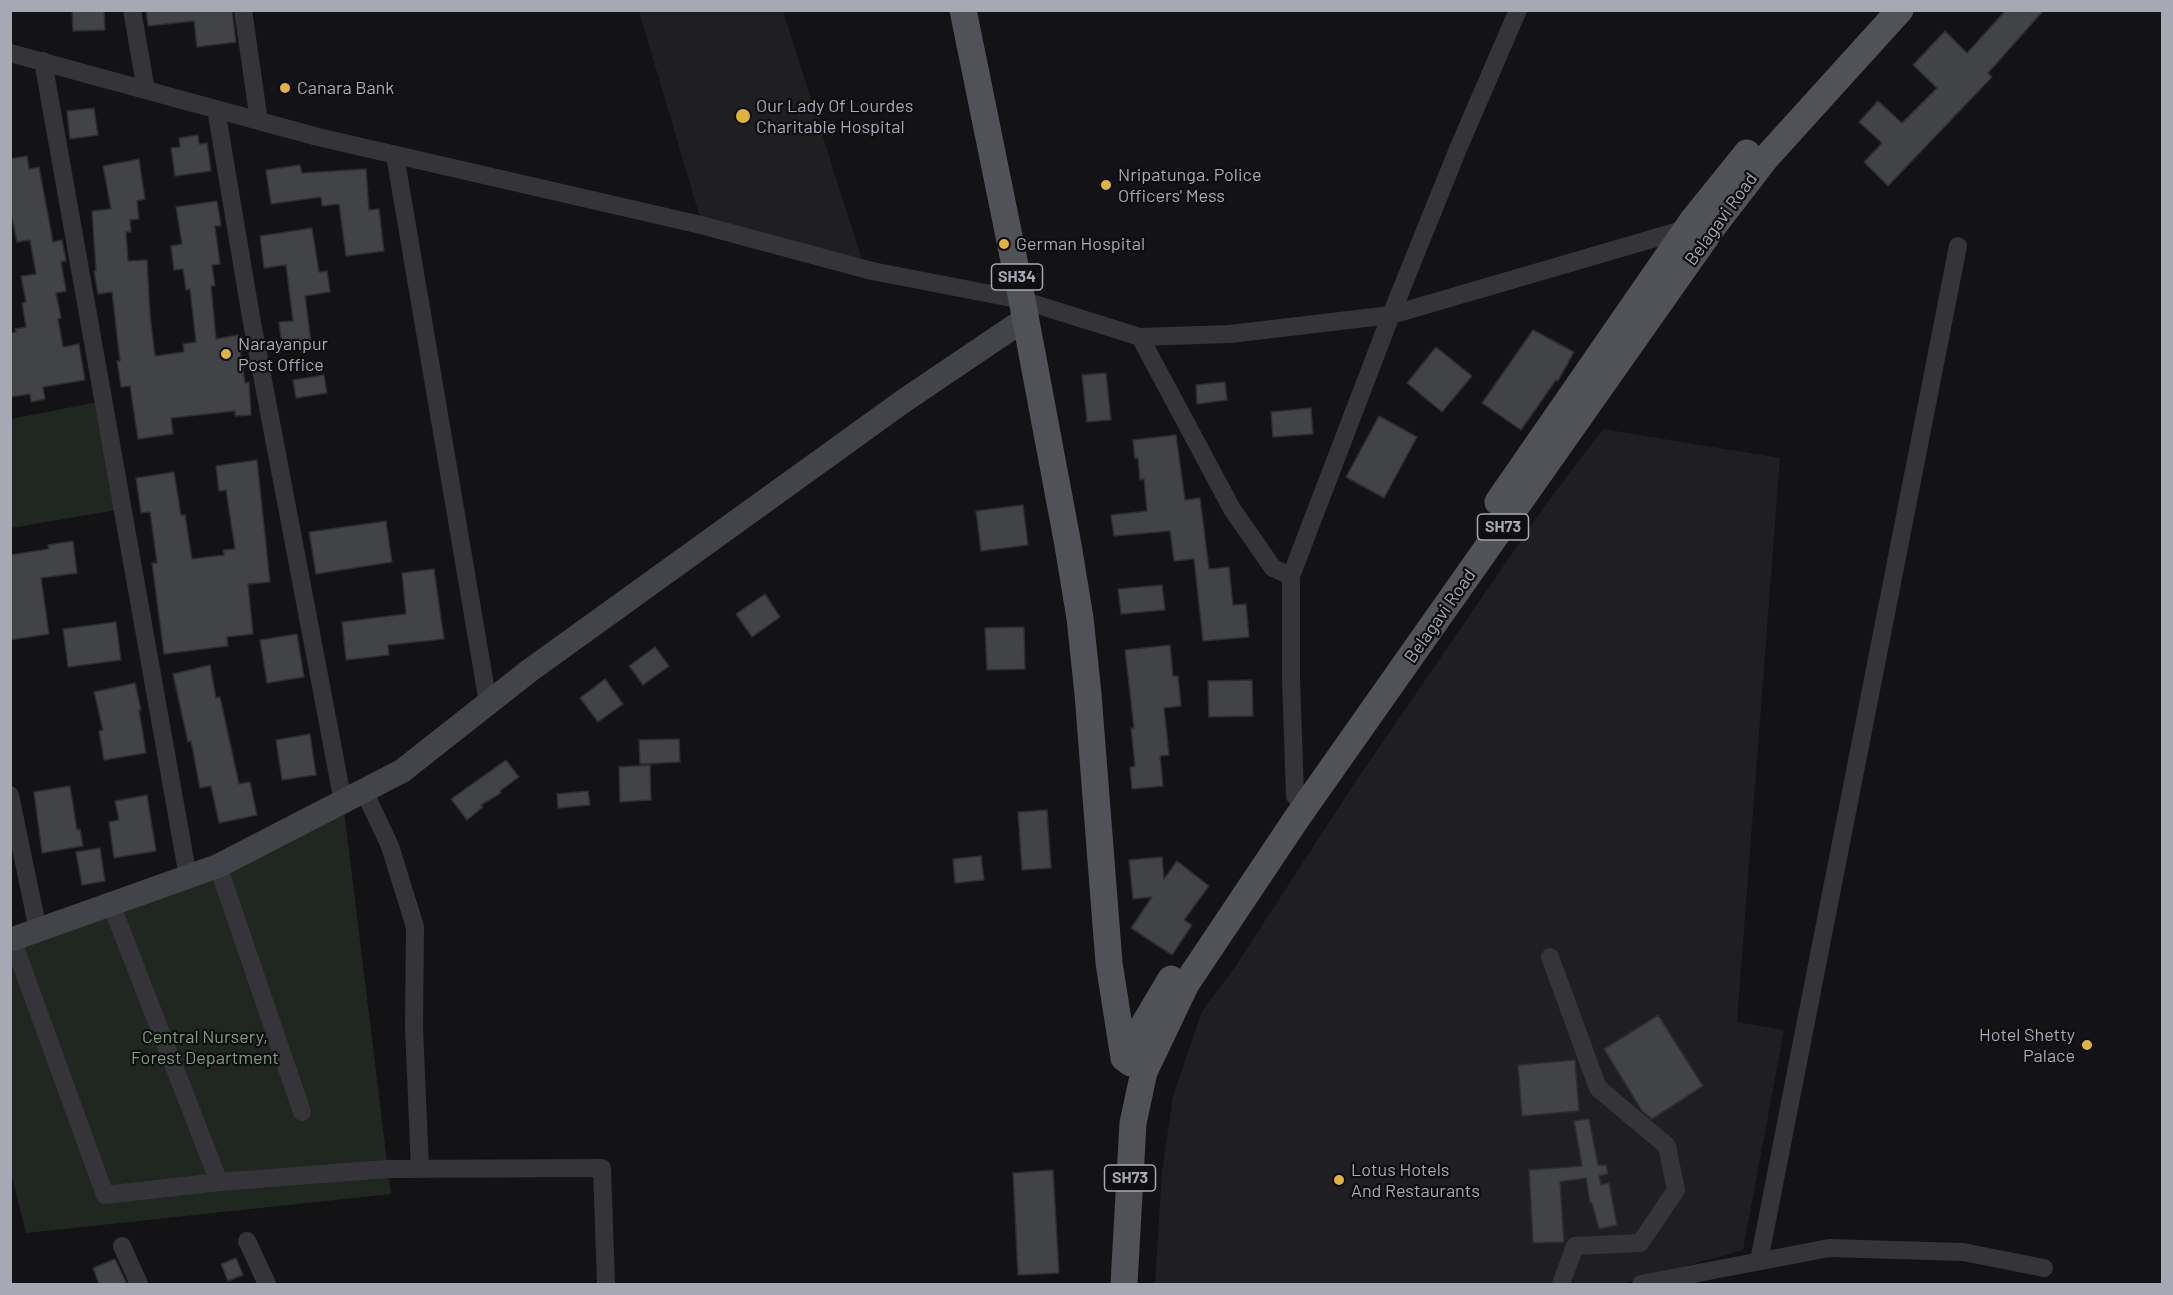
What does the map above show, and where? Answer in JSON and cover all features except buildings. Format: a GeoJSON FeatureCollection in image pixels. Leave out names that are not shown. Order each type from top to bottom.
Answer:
{"type":"FeatureCollection","features":[{"type":"Feature","properties":{"kind":"main road","name":"SH34"},"geometry":{"type":"LineString","coordinates":[[963,10],[1023,309],[1080,618],[1109,963],[1134,1065]]}},
{"type":"Feature","properties":{"kind":"main road"},"geometry":{"type":"LineString","coordinates":[[1134,1065],[1195,939],[1686,229],[1750,150],[1875,10]]}},
{"type":"Feature","properties":{"kind":"main road","name":"Belagavi Road"},"geometry":{"type":"LineString","coordinates":[[1134,1065],[1298,818],[1715,224],[1765,159],[1900,10]]}},
{"type":"Feature","properties":{"kind":"main road","name":"SH73"},"geometry":{"type":"LineString","coordinates":[[1124,1284],[1134,1065]]}},
{"type":"Feature","properties":{"kind":"street"},"geometry":{"type":"LineString","coordinates":[[132,10],[146,90]]}},
{"type":"Feature","properties":{"kind":"street"},"geometry":{"type":"LineString","coordinates":[[243,10],[260,121]]}},
{"type":"Feature","properties":{"kind":"street"},"geometry":{"type":"LineString","coordinates":[[1295,796],[1290,678],[1291,576],[1390,315],[1518,10]]}},
{"type":"Feature","properties":{"kind":"street"},"geometry":{"type":"LineString","coordinates":[[10,52],[318,137],[671,218],[872,271],[1140,337],[1230,334],[1390,315],[1686,229]]}},
{"type":"Feature","properties":{"kind":"street"},"geometry":{"type":"LineString","coordinates":[[43,62],[188,877]]}},
{"type":"Feature","properties":{"kind":"street"},"geometry":{"type":"LineString","coordinates":[[216,109],[253,329],[353,797],[390,846],[415,927],[414,1027],[420,1169]]}},
{"type":"Feature","properties":{"kind":"street"},"geometry":{"type":"LineString","coordinates":[[395,154],[488,703]]}},
{"type":"Feature","properties":{"kind":"street"},"geometry":{"type":"LineString","coordinates":[[1758,1261],[1958,246]]}},
{"type":"Feature","properties":{"kind":"street"},"geometry":{"type":"LineString","coordinates":[[606,1284],[602,1168],[376,1170],[219,1182],[105,1195],[11,940],[218,866],[402,771],[529,671],[905,400],[1023,309]]}},
{"type":"Feature","properties":{"kind":"street"},"geometry":{"type":"LineString","coordinates":[[1140,337],[1232,509],[1273,568],[1291,576]]}},
{"type":"Feature","properties":{"kind":"street"},"geometry":{"type":"LineString","coordinates":[[10,795],[38,930]]}},
{"type":"Feature","properties":{"kind":"street"},"geometry":{"type":"LineString","coordinates":[[218,866],[302,1112]]}},
{"type":"Feature","properties":{"kind":"street"},"geometry":{"type":"LineString","coordinates":[[111,904],[219,1182]]}},
{"type":"Feature","properties":{"kind":"street"},"geometry":{"type":"LineString","coordinates":[[1550,957],[1598,1088],[1666,1146],[1676,1190],[1640,1243],[1575,1246],[1561,1284]]}},
{"type":"Feature","properties":{"kind":"street"},"geometry":{"type":"LineString","coordinates":[[247,1241],[267,1284]]}},
{"type":"Feature","properties":{"kind":"street"},"geometry":{"type":"LineString","coordinates":[[122,1246],[139,1284]]}},
{"type":"Feature","properties":{"kind":"street"},"geometry":{"type":"LineString","coordinates":[[1641,1284],[1829,1248],[1963,1252],[2044,1268]]}},
{"type":"Feature","properties":{"kind":"shaded area","name":"Our Lady Of Lourdes Charitable Hospital"},"geometry":{"type":"Polygon","coordinates":[[[639,11],[783,11],[863,263],[701,221],[639,11]]]}},
{"type":"Feature","properties":{"kind":"shaded area"},"geometry":{"type":"Polygon","coordinates":[[[1603,429],[1780,458],[1737,1022],[1784,1030],[1743,1250],[1622,1284],[1155,1284],[1162,1171],[1173,1096],[1202,1011],[1233,970],[1356,781],[1546,504],[1603,429]]]}},
{"type":"Feature","properties":{"kind":"green space"},"geometry":{"type":"Polygon","coordinates":[[[103,401],[123,509],[11,528],[11,419],[103,401]]]}},
{"type":"Feature","properties":{"kind":"green space","name":"Central Nursery, Forest Department"},"geometry":{"type":"Polygon","coordinates":[[[343,802],[391,1194],[26,1233],[11,1174],[10,940],[343,802]]]}},
{"type":"Feature","properties":{"kind":"place","name":"Canara Bank"},"geometry":{"type":"Point","coordinates":[285,88]}},
{"type":"Feature","properties":{"kind":"place","name":"Our Lady Of Lourdes Charitable Hospital"},"geometry":{"type":"Point","coordinates":[743,116]}},
{"type":"Feature","properties":{"kind":"place","name":"Nripatunga. Police Officers' Mess"},"geometry":{"type":"Point","coordinates":[1106,185]}},
{"type":"Feature","properties":{"kind":"place","name":"German Hospital"},"geometry":{"type":"Point","coordinates":[1004,244]}},
{"type":"Feature","properties":{"kind":"place","name":"Narayanpur Post Office"},"geometry":{"type":"Point","coordinates":[226,354]}},
{"type":"Feature","properties":{"kind":"place","name":"Hotel Shetty Palace"},"geometry":{"type":"Point","coordinates":[2087,1045]}},
{"type":"Feature","properties":{"kind":"place","name":"Lotus Hotels And Restaurants"},"geometry":{"type":"Point","coordinates":[1339,1180]}}]}
